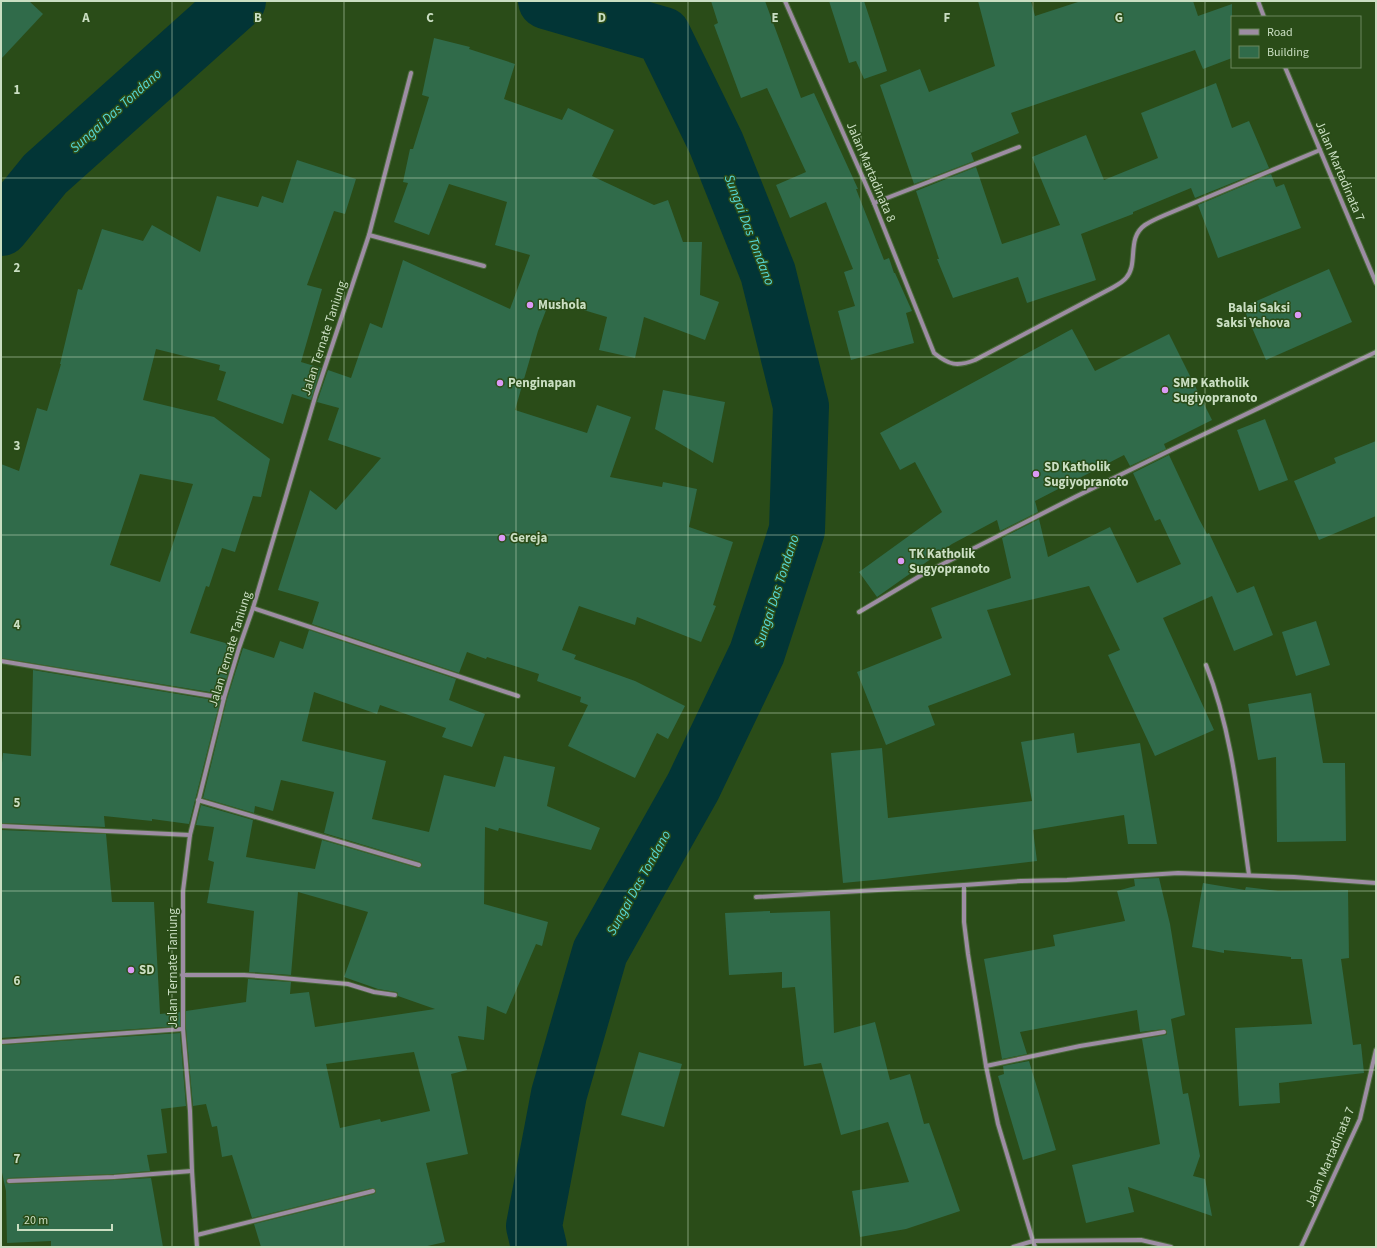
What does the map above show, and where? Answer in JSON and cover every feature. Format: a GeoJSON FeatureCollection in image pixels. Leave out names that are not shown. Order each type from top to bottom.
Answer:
{"type":"FeatureCollection","features":[{"type":"Feature","properties":{"kind":"street","name":"Jalan Martadinata 8"},"geometry":{"type":"LineString","coordinates":[[785,1],[874,203],[934,353],[944,361],[954,364],[965,364],[1104,292],[1126,278],[1131,270],[1133,244],[1144,225],[1320,150]]}},
{"type":"Feature","properties":{"kind":"street"},"geometry":{"type":"LineString","coordinates":[[1258,1],[1264,16]]}},
{"type":"Feature","properties":{"kind":"street","name":"Jalan Martadinata 7"},"geometry":{"type":"LineString","coordinates":[[1285,68],[1376,283]]}},
{"type":"Feature","properties":{"kind":"street","name":"Jalan Ternate Taniung"},"geometry":{"type":"LineString","coordinates":[[197,1247],[190,1111],[183,1029],[182,975],[183,891],[190,834],[224,698],[253,608],[316,394],[369,235],[411,73]]}},
{"type":"Feature","properties":{"kind":"street"},"geometry":{"type":"LineString","coordinates":[[874,203],[1018,146]]}},
{"type":"Feature","properties":{"kind":"street"},"geometry":{"type":"LineString","coordinates":[[369,235],[484,266]]}},
{"type":"Feature","properties":{"kind":"street"},"geometry":{"type":"LineString","coordinates":[[859,612],[925,573],[1082,494],[1376,352]]}},
{"type":"Feature","properties":{"kind":"street"},"geometry":{"type":"LineString","coordinates":[[253,608],[518,696]]}},
{"type":"Feature","properties":{"kind":"street"},"geometry":{"type":"LineString","coordinates":[[1,661],[224,698]]}},
{"type":"Feature","properties":{"kind":"street"},"geometry":{"type":"LineString","coordinates":[[1206,665],[1214,685],[1232,757],[1249,875]]}},
{"type":"Feature","properties":{"kind":"street"},"geometry":{"type":"LineString","coordinates":[[198,800],[420,865]]}},
{"type":"Feature","properties":{"kind":"street"},"geometry":{"type":"LineString","coordinates":[[1,826],[190,834]]}},
{"type":"Feature","properties":{"kind":"street"},"geometry":{"type":"LineString","coordinates":[[756,897],[964,886],[1021,881],[1178,874],[1294,877],[1376,883]]}},
{"type":"Feature","properties":{"kind":"street"},"geometry":{"type":"LineString","coordinates":[[964,886],[964,922],[986,1066],[998,1124],[1035,1247]]}},
{"type":"Feature","properties":{"kind":"street"},"geometry":{"type":"LineString","coordinates":[[182,975],[244,975],[280,977],[348,984],[374,992],[395,995]]}},
{"type":"Feature","properties":{"kind":"street"},"geometry":{"type":"LineString","coordinates":[[1,1042],[183,1029]]}},
{"type":"Feature","properties":{"kind":"street"},"geometry":{"type":"LineString","coordinates":[[986,1066],[1080,1046],[1164,1032]]}},
{"type":"Feature","properties":{"kind":"street","name":"Jalan Martadinata 7"},"geometry":{"type":"LineString","coordinates":[[1301,1247],[1360,1119],[1376,1050]]}},
{"type":"Feature","properties":{"kind":"street"},"geometry":{"type":"LineString","coordinates":[[8,1181],[114,1177],[192,1171]]}},
{"type":"Feature","properties":{"kind":"street"},"geometry":{"type":"LineString","coordinates":[[197,1235],[373,1191]]}},
{"type":"Feature","properties":{"kind":"street"},"geometry":{"type":"LineString","coordinates":[[1013,1247],[1033,1241],[1141,1240],[1171,1247]]}},
{"type":"Feature","properties":{"kind":"building"},"geometry":{"type":"Polygon","coordinates":[[[1,1],[29,1],[43,14],[1,59],[1,1]]]}},
{"type":"Feature","properties":{"kind":"building"},"geometry":{"type":"Polygon","coordinates":[[[711,1],[765,1],[801,98],[814,93],[858,189],[856,189],[884,260],[889,258],[894,273],[912,311],[906,313],[914,343],[851,360],[838,311],[855,306],[844,272],[853,269],[826,202],[790,218],[776,185],[806,172],[767,88],[741,98],[714,25],[718,23],[711,1]]]}},
{"type":"Feature","properties":{"kind":"building"},"geometry":{"type":"Polygon","coordinates":[[[829,1],[864,1],[887,71],[864,79],[856,61],[849,63],[829,1]]]}},
{"type":"Feature","properties":{"kind":"building"},"geometry":{"type":"Polygon","coordinates":[[[978,1],[1031,1],[1035,16],[1081,1],[1193,1],[1198,16],[1232,4],[1231,58],[1203,69],[1195,50],[1011,113],[1019,133],[971,153],[974,161],[914,184],[880,85],[920,69],[929,92],[995,66],[978,1]]]}},
{"type":"Feature","properties":{"kind":"building"},"geometry":{"type":"Polygon","coordinates":[[[434,38],[470,47],[469,49],[515,64],[504,99],[562,120],[568,108],[614,130],[592,176],[654,205],[668,200],[683,242],[702,242],[700,295],[719,302],[705,340],[644,317],[635,358],[599,350],[607,317],[550,300],[538,331],[515,410],[587,433],[597,405],[631,417],[610,477],[662,487],[663,482],[697,489],[689,527],[733,542],[713,605],[716,606],[701,642],[637,617],[635,625],[579,606],[562,650],[576,655],[574,659],[635,681],[685,706],[668,739],[657,733],[635,778],[568,746],[588,705],[580,702],[581,697],[537,681],[539,674],[467,652],[459,673],[312,624],[319,602],[278,590],[310,490],[336,510],[381,458],[328,440],[339,408],[317,402],[328,370],[351,378],[370,323],[382,328],[403,260],[510,309],[530,255],[495,245],[507,202],[449,184],[429,235],[394,222],[408,183],[403,182],[410,149],[413,149],[429,97],[422,95],[434,38]]]}},
{"type":"Feature","properties":{"kind":"building"},"geometry":{"type":"Polygon","coordinates":[[[1216,83],[1232,128],[1249,121],[1269,168],[1195,198],[1191,188],[1133,212],[1133,214],[1081,234],[1096,280],[1027,303],[1018,277],[953,298],[937,259],[939,259],[916,191],[976,167],[1002,244],[1060,225],[1032,157],[1086,135],[1104,180],[1158,158],[1141,113],[1216,83]]]}},
{"type":"Feature","properties":{"kind":"building"},"geometry":{"type":"Polygon","coordinates":[[[297,160],[356,179],[345,214],[334,211],[307,285],[322,289],[301,362],[321,368],[311,400],[292,394],[283,424],[217,400],[226,372],[219,370],[220,365],[156,349],[143,400],[214,417],[270,459],[261,497],[253,496],[235,552],[222,548],[209,587],[206,586],[190,633],[236,646],[222,694],[1,658],[1,464],[19,471],[37,408],[47,411],[61,364],[78,289],[82,290],[102,229],[143,241],[152,225],[200,252],[217,196],[258,207],[262,196],[283,203],[297,160]],[[140,474],[110,565],[160,582],[193,484],[140,474]]]}},
{"type":"Feature","properties":{"kind":"building"},"geometry":{"type":"Polygon","coordinates":[[[1271,174],[1276,187],[1284,184],[1301,228],[1218,258],[1198,205],[1271,174]]]}},
{"type":"Feature","properties":{"kind":"building","name":"Balai Saksi Saksi Yehova"},"geometry":{"type":"Polygon","coordinates":[[[1329,269],[1352,322],[1266,360],[1243,307],[1329,269]]]}},
{"type":"Feature","properties":{"kind":"building"},"geometry":{"type":"Polygon","coordinates":[[[1072,329],[1095,371],[1169,334],[1212,420],[1164,444],[1166,449],[1130,466],[1124,455],[1035,501],[1038,512],[1000,531],[997,520],[952,544],[877,597],[859,572],[942,512],[915,462],[900,470],[880,433],[1072,329]]]}},
{"type":"Feature","properties":{"kind":"building"},"geometry":{"type":"Polygon","coordinates":[[[663,390],[725,402],[713,463],[655,429],[663,390]]]}},
{"type":"Feature","properties":{"kind":"building"},"geometry":{"type":"Polygon","coordinates":[[[1265,419],[1288,480],[1259,491],[1237,430],[1265,419]]]}},
{"type":"Feature","properties":{"kind":"building"},"geometry":{"type":"Polygon","coordinates":[[[1376,441],[1376,516],[1319,540],[1294,481],[1336,463],[1334,458],[1376,441]]]}},
{"type":"Feature","properties":{"kind":"building"},"geometry":{"type":"Polygon","coordinates":[[[1169,455],[1199,519],[1207,534],[1209,533],[1237,593],[1254,586],[1273,635],[1234,651],[1212,596],[1163,618],[1214,730],[1155,756],[1108,655],[1120,650],[1089,586],[987,610],[1011,675],[928,706],[935,725],[886,745],[857,672],[942,638],[931,608],[1011,578],[1002,538],[1039,519],[1048,557],[1110,527],[1137,583],[1181,564],[1160,519],[1155,521],[1133,473],[1169,455]]]}},
{"type":"Feature","properties":{"kind":"building"},"geometry":{"type":"Polygon","coordinates":[[[1316,621],[1330,665],[1296,676],[1282,632],[1316,621]]]}},
{"type":"Feature","properties":{"kind":"building"},"geometry":{"type":"Polygon","coordinates":[[[309,630],[456,679],[449,700],[485,714],[472,747],[442,737],[446,728],[380,705],[377,714],[314,692],[302,741],[386,761],[372,819],[429,832],[444,775],[495,787],[504,756],[555,767],[547,806],[600,828],[591,850],[499,828],[498,831],[485,827],[484,904],[548,922],[542,946],[536,944],[506,1014],[487,1006],[484,1040],[458,1036],[467,1070],[451,1074],[468,1154],[426,1163],[445,1242],[423,1247],[261,1247],[254,1224],[374,1194],[376,1190],[372,1188],[252,1218],[232,1155],[222,1157],[217,1126],[212,1127],[206,1104],[193,1106],[186,1029],[186,1011],[246,1002],[248,979],[291,982],[290,994],[309,992],[315,1027],[435,1009],[398,996],[398,993],[396,992],[378,989],[344,977],[368,912],[298,892],[291,975],[249,972],[254,911],[207,903],[214,862],[208,860],[214,827],[196,825],[201,805],[253,820],[246,857],[315,869],[322,840],[418,868],[422,866],[420,862],[324,833],[334,792],[281,780],[273,811],[255,806],[254,813],[203,798],[227,699],[243,648],[274,658],[280,641],[303,649],[309,630]],[[414,1052],[326,1064],[340,1128],[380,1119],[381,1122],[430,1111],[414,1052]]]}},
{"type":"Feature","properties":{"kind":"building"},"geometry":{"type":"Polygon","coordinates":[[[33,670],[220,701],[189,824],[152,819],[152,821],[104,816],[105,827],[1,823],[1,773],[3,753],[31,756],[33,670]]]}},
{"type":"Feature","properties":{"kind":"building"},"geometry":{"type":"Polygon","coordinates":[[[1311,693],[1323,763],[1345,763],[1346,841],[1277,842],[1276,757],[1258,760],[1248,704],[1311,693]]]}},
{"type":"Feature","properties":{"kind":"building"},"geometry":{"type":"Polygon","coordinates":[[[1074,733],[1077,753],[1140,743],[1157,844],[1128,844],[1124,815],[1033,830],[1037,861],[843,883],[831,753],[882,748],[888,818],[1032,801],[1021,742],[1074,733]]]}},
{"type":"Feature","properties":{"kind":"building","name":"SD"},"geometry":{"type":"Polygon","coordinates":[[[1,830],[106,834],[112,902],[154,902],[160,1014],[180,1012],[180,1026],[1,1038],[1,830]]]}},
{"type":"Feature","properties":{"kind":"building"},"geometry":{"type":"Polygon","coordinates":[[[1159,878],[1170,924],[1185,1015],[1171,1019],[1183,1094],[1188,1093],[1200,1156],[1193,1176],[1205,1179],[1212,1216],[1128,1187],[1134,1212],[1086,1223],[1072,1165],[1160,1144],[1142,1039],[1165,1035],[1167,1034],[1167,1031],[1164,1029],[1140,1032],[1137,1010],[1020,1032],[1027,1054],[1002,1059],[984,959],[1055,946],[1053,935],[1125,921],[1117,891],[1135,886],[1134,879],[1159,878]]]}},
{"type":"Feature","properties":{"kind":"building"},"geometry":{"type":"Polygon","coordinates":[[[1203,883],[1245,890],[1246,887],[1278,891],[1348,890],[1349,958],[1341,959],[1353,1045],[1361,1044],[1364,1073],[1279,1083],[1280,1103],[1239,1106],[1235,1028],[1312,1024],[1302,959],[1291,959],[1291,957],[1224,950],[1224,953],[1192,947],[1203,883]]]}},
{"type":"Feature","properties":{"kind":"building"},"geometry":{"type":"Polygon","coordinates":[[[770,911],[770,913],[830,911],[834,1033],[875,1022],[890,1080],[910,1074],[924,1124],[929,1123],[960,1211],[906,1229],[860,1237],[852,1191],[909,1182],[888,1122],[841,1135],[821,1063],[804,1066],[795,987],[782,988],[782,972],[729,975],[725,913],[770,911]]]}},
{"type":"Feature","properties":{"kind":"building"},"geometry":{"type":"Polygon","coordinates":[[[180,1033],[186,1106],[161,1109],[167,1153],[147,1155],[150,1171],[114,1174],[9,1178],[6,1181],[6,1183],[9,1184],[151,1178],[163,1247],[51,1247],[51,1241],[7,1243],[6,1191],[1,1168],[1,1045],[180,1033]]]}},
{"type":"Feature","properties":{"kind":"building"},"geometry":{"type":"Polygon","coordinates":[[[639,1052],[682,1064],[664,1127],[621,1115],[639,1052]]]}},
{"type":"Feature","properties":{"kind":"building"},"geometry":{"type":"Polygon","coordinates":[[[1029,1061],[1056,1150],[1023,1160],[998,1076],[1004,1074],[1003,1066],[1029,1061]]]}},
{"type":"Feature","properties":{"kind":"waterway","name":"Sungai Das Tondano"},"geometry":{"type":"LineString","coordinates":[[1,228],[45,174],[238,1]]}},
{"type":"Feature","properties":{"kind":"waterway","name":"Sungai Das Tondano"},"geometry":{"type":"LineString","coordinates":[[539,1247],[534,1226],[559,1094],[600,952],[693,787],[757,653],[797,530],[801,406],[768,273],[716,143],[663,35],[546,1]]}},
{"type":"Feature","properties":{"kind":"place","name":"Mushola"},"geometry":{"type":"Point","coordinates":[530,305]}},
{"type":"Feature","properties":{"kind":"place","name":"Balai Saksi Saksi Yehova"},"geometry":{"type":"Point","coordinates":[1298,315]}},
{"type":"Feature","properties":{"kind":"place","name":"Penginapan"},"geometry":{"type":"Point","coordinates":[500,383]}},
{"type":"Feature","properties":{"kind":"place","name":"SMP Katholik Sugiyopranoto"},"geometry":{"type":"Point","coordinates":[1165,390]}},
{"type":"Feature","properties":{"kind":"place","name":"SD Katholik Sugiyopranoto"},"geometry":{"type":"Point","coordinates":[1036,474]}},
{"type":"Feature","properties":{"kind":"place","name":"Gereja"},"geometry":{"type":"Point","coordinates":[502,538]}},
{"type":"Feature","properties":{"kind":"place","name":"TK Katholik Sugyopranoto"},"geometry":{"type":"Point","coordinates":[901,561]}},
{"type":"Feature","properties":{"kind":"place","name":"SD"},"geometry":{"type":"Point","coordinates":[131,970]}}]}
